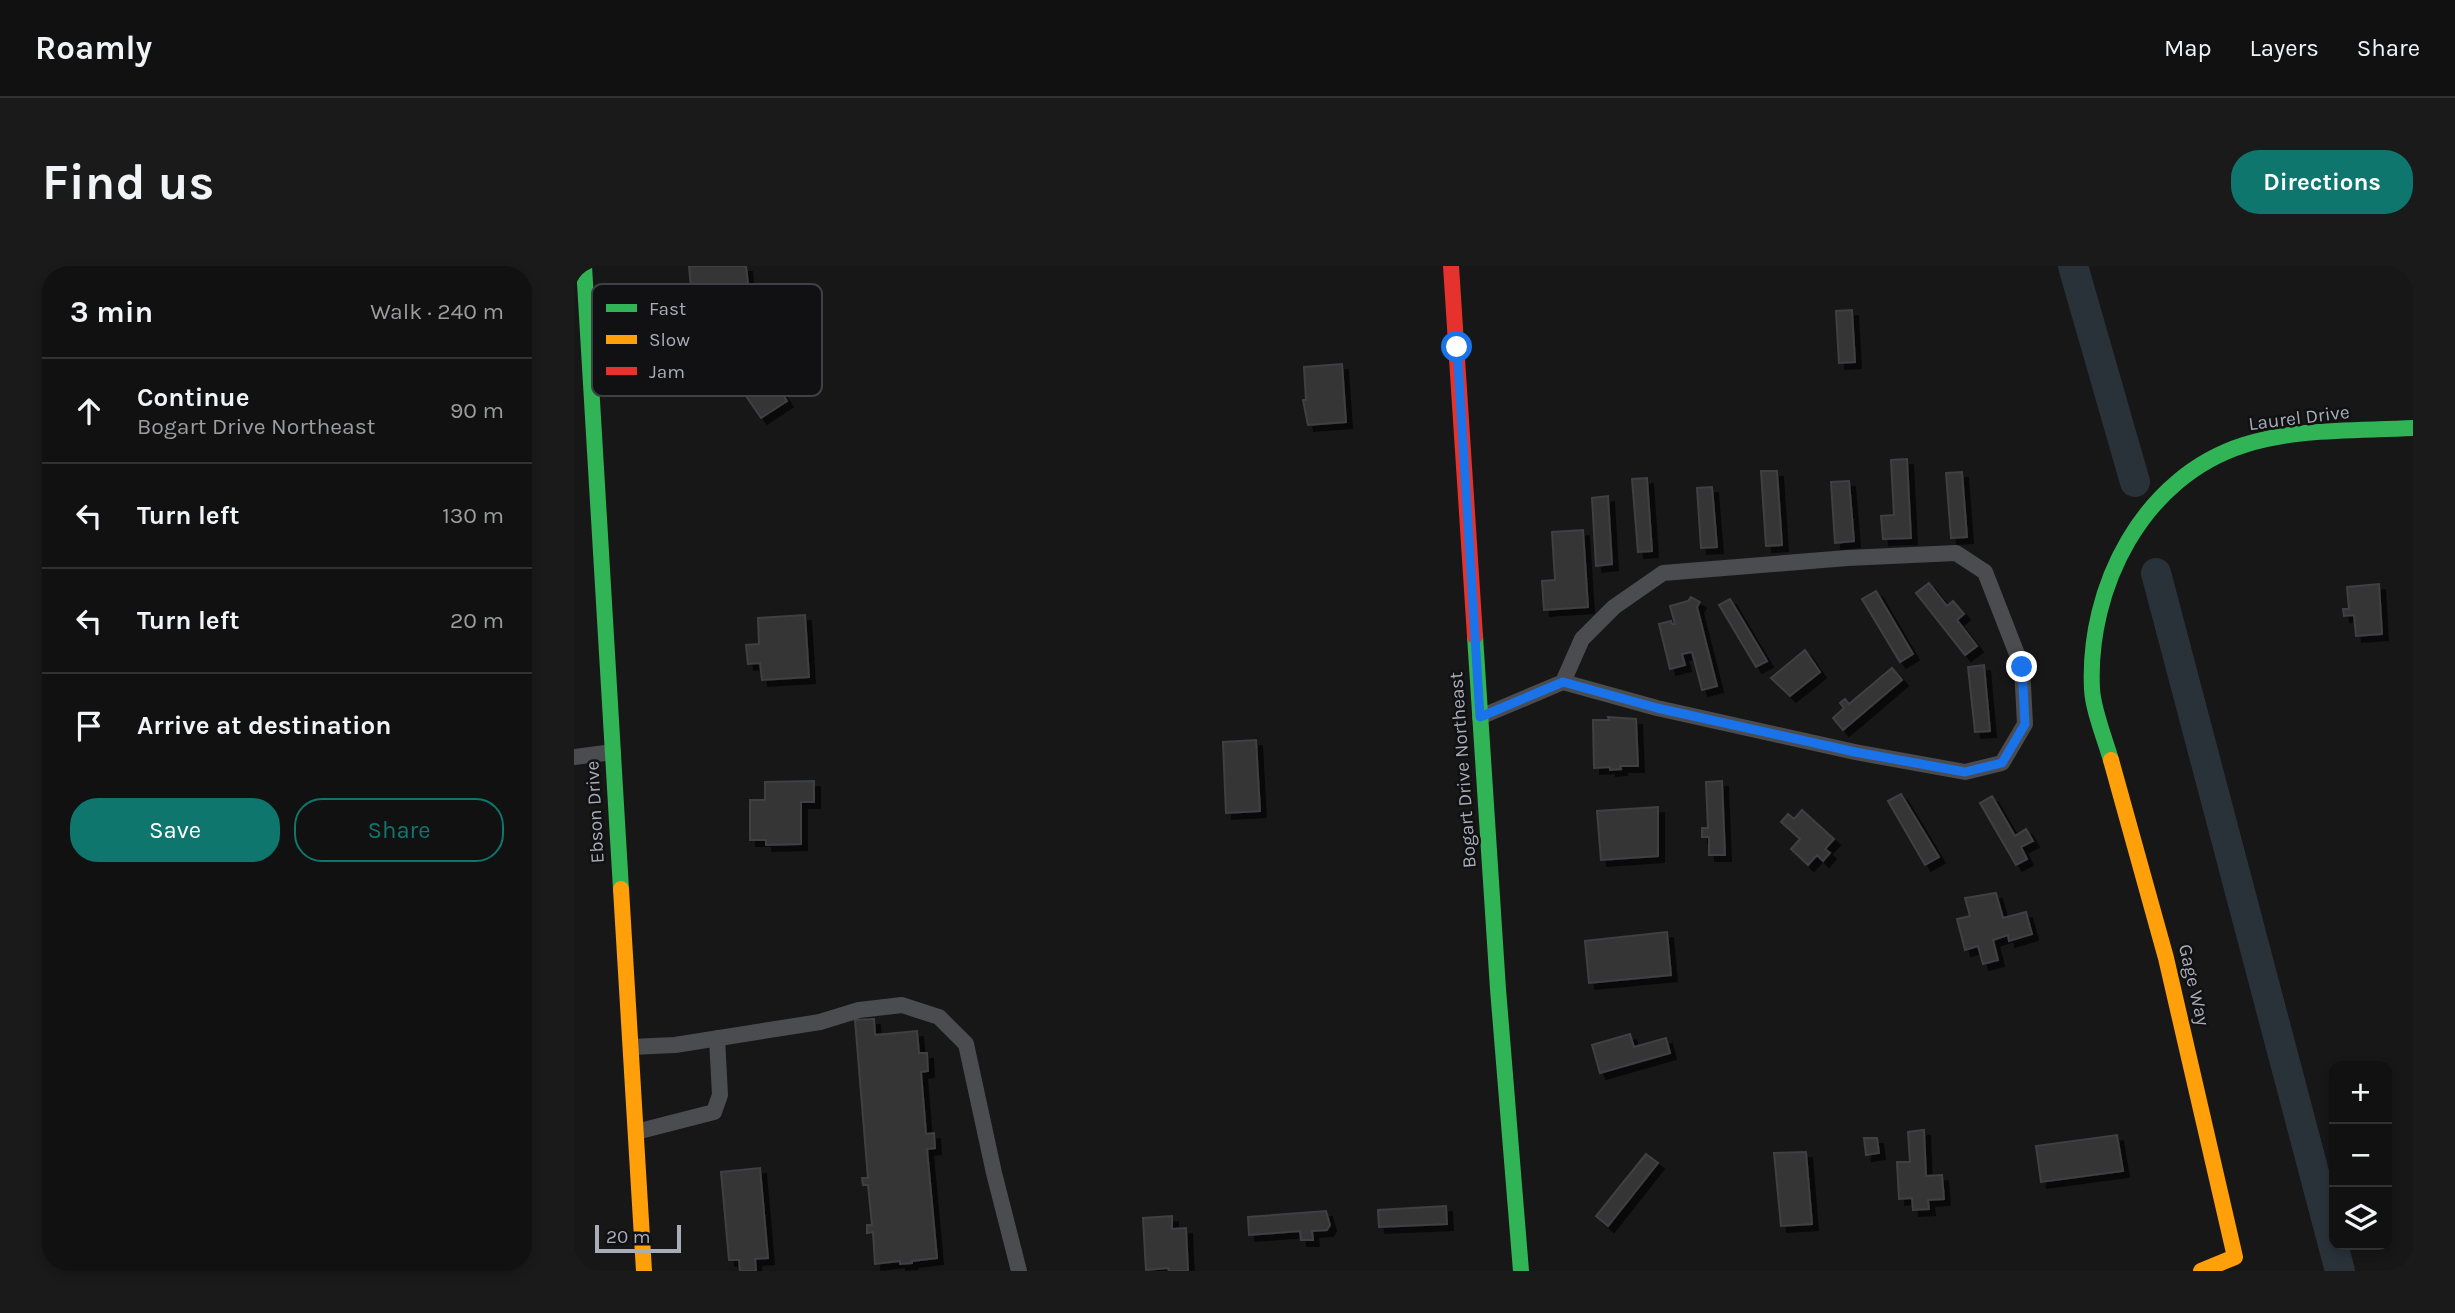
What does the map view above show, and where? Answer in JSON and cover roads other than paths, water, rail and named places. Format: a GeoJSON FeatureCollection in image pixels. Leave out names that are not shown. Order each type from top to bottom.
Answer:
{"type":"FeatureCollection","features":[{"type":"Feature","properties":{"kind":"street","name":"Ebson Drive"},"geometry":{"type":"LineString","coordinates":[[584,266],[644,1271]]}},
{"type":"Feature","properties":{"kind":"street","name":"Bogart Drive Northeast"},"geometry":{"type":"LineString","coordinates":[[1451,266],[1498,989],[1521,1271]]}},
{"type":"Feature","properties":{"kind":"street","name":"Laurel Drive"},"geometry":{"type":"LineString","coordinates":[[2101,726],[2092,691],[2092,660],[2104,594],[2133,529],[2156,500],[2181,478],[2217,456],[2252,443],[2282,437],[2413,428]]}},
{"type":"Feature","properties":{"kind":"street","name":"Gage Way"},"geometry":{"type":"LineString","coordinates":[[2101,726],[2166,958],[2235,1257],[2201,1271]]}},
{"type":"Feature","properties":{"kind":"lane"},"geometry":{"type":"LineString","coordinates":[[1480,717],[1563,682],[1855,752],[1965,772],[2002,763],[2025,724],[2022,667],[1985,572],[1956,553],[1847,558],[1663,573],[1614,607],[1582,639],[1563,682]]}},
{"type":"Feature","properties":{"kind":"lane"},"geometry":{"type":"LineString","coordinates":[[574,757],[613,752]]}},
{"type":"Feature","properties":{"kind":"lane"},"geometry":{"type":"LineString","coordinates":[[631,1047],[676,1045],[820,1022],[859,1010],[902,1005],[939,1017],[966,1044],[1019,1271]]}},
{"type":"Feature","properties":{"kind":"lane"},"geometry":{"type":"LineString","coordinates":[[636,1132],[714,1112],[720,1095],[717,1038]]}},
{"type":"Feature","properties":{"kind":"waterway"},"geometry":{"type":"LineString","coordinates":[[2073,266],[2135,482]]}},
{"type":"Feature","properties":{"kind":"waterway"},"geometry":{"type":"LineString","coordinates":[[2156,573],[2340,1271]]}}]}
